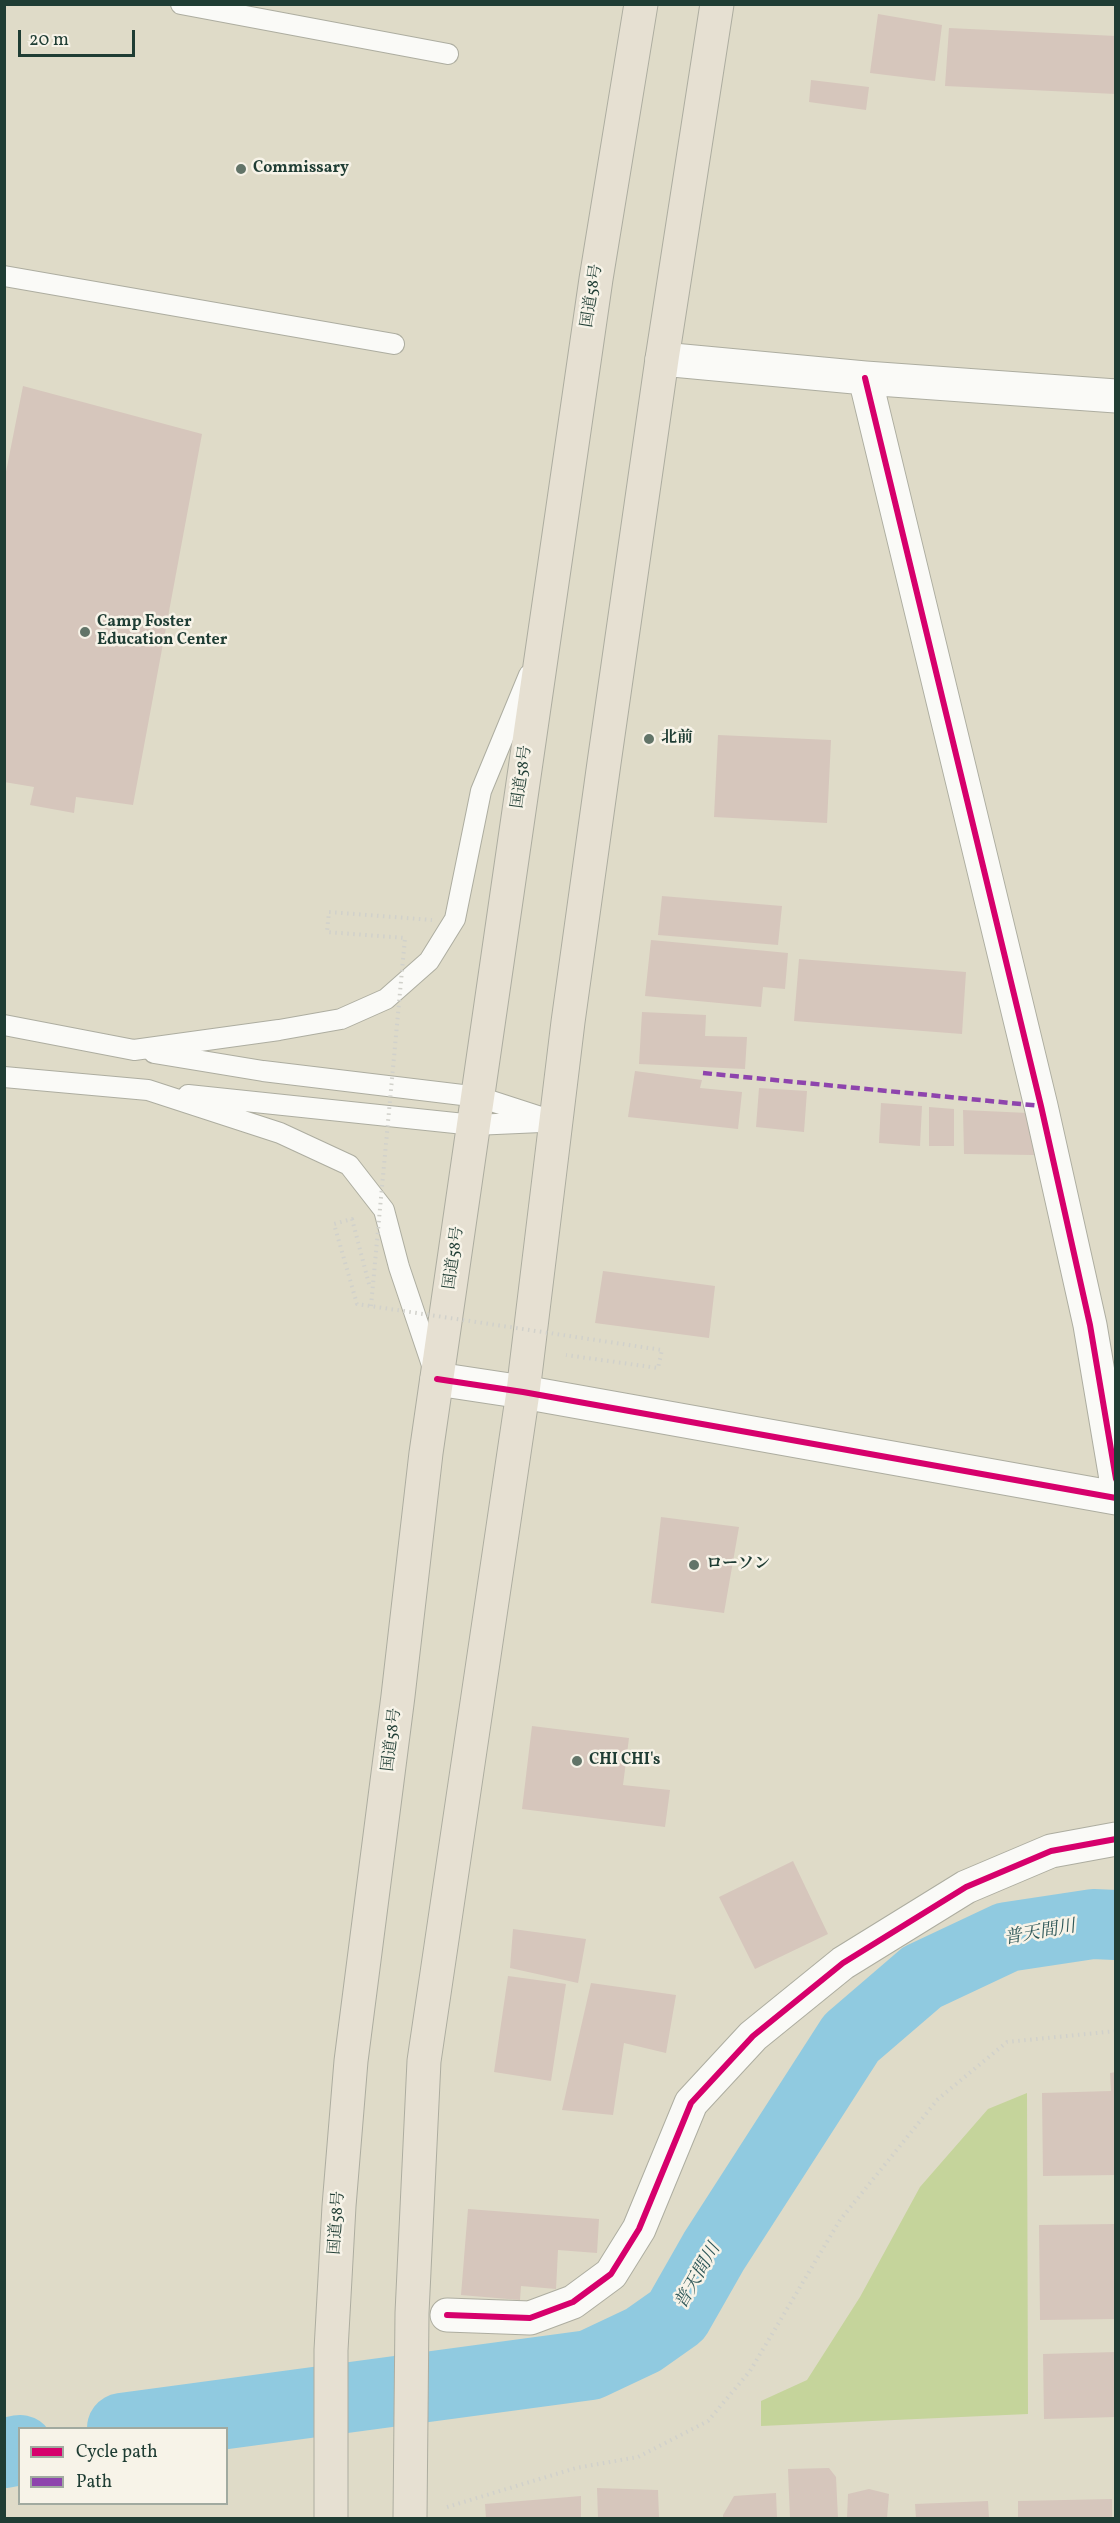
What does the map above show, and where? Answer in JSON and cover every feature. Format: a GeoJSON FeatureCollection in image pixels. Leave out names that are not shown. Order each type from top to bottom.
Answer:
{"type":"FeatureCollection","features":[{"type":"Feature","properties":{"kind":"highway","name":"国道58号"},"geometry":{"type":"LineString","coordinates":[[330,2518],[331,2350],[339,2206],[351,2061],[437,1379],[597,268],[641,4]]}},
{"type":"Feature","properties":{"kind":"highway"},"geometry":{"type":"LineString","coordinates":[[410,2518],[412,2339],[424,2061],[523,1392],[568,1022],[662,359],[717,4]]}},
{"type":"Feature","properties":{"kind":"street"},"geometry":{"type":"LineString","coordinates":[[662,359],[865,378],[1116,396]]}},
{"type":"Feature","properties":{"kind":"street"},"geometry":{"type":"LineString","coordinates":[[865,378],[1039,1095],[1103,1327],[1116,1479]]}},
{"type":"Feature","properties":{"kind":"street"},"geometry":{"type":"LineString","coordinates":[[437,1379],[523,1392],[1116,1498]]}},
{"type":"Feature","properties":{"kind":"street"},"geometry":{"type":"LineString","coordinates":[[447,2315],[530,2318],[573,2302],[611,2274],[639,2229],[691,2103],[753,2036],[843,1963],[966,1887],[1052,1851],[1116,1839]]}},
{"type":"Feature","properties":{"kind":"lane"},"geometry":{"type":"LineString","coordinates":[[181,4],[448,54]]}},
{"type":"Feature","properties":{"kind":"lane"},"geometry":{"type":"LineString","coordinates":[[4,276],[394,344]]}},
{"type":"Feature","properties":{"kind":"lane"},"geometry":{"type":"LineString","coordinates":[[134,1050],[341,1019],[386,999],[429,961],[455,919],[481,791],[542,643]]}},
{"type":"Feature","properties":{"kind":"lane"},"geometry":{"type":"LineString","coordinates":[[4,1025],[476,1111],[556,1122]]}},
{"type":"Feature","properties":{"kind":"lane"},"geometry":{"type":"LineString","coordinates":[[4,1077],[148,1090],[476,1111],[556,1122]]}},
{"type":"Feature","properties":{"kind":"lane"},"geometry":{"type":"LineString","coordinates":[[148,1090],[280,1133],[349,1165],[384,1210],[399,1267],[437,1379]]}},
{"type":"Feature","properties":{"kind":"path"},"geometry":{"type":"LineString","coordinates":[[370,1306],[405,938],[327,932],[329,912],[432,920]]}},
{"type":"Feature","properties":{"kind":"path"},"geometry":{"type":"LineString","coordinates":[[369,1284],[352,1219],[334,1224],[357,1304],[662,1350],[658,1368],[566,1355]]}},
{"type":"Feature","properties":{"kind":"path"},"geometry":{"type":"LineString","coordinates":[[443,2508],[576,2468],[638,2457],[708,2421],[750,2371],[840,2220],[938,2099],[1007,2042],[1116,2031]]}},
{"type":"Feature","properties":{"kind":"green space"},"geometry":{"type":"Polygon","coordinates":[[[1027,2093],[1028,2414],[761,2426],[761,2401],[807,2380],[860,2297],[920,2187],[988,2109],[1027,2093]]]}},
{"type":"Feature","properties":{"kind":"building"},"geometry":{"type":"Polygon","coordinates":[[[878,14],[942,25],[935,81],[870,73],[878,14]]]}},
{"type":"Feature","properties":{"kind":"building"},"geometry":{"type":"Polygon","coordinates":[[[949,28],[1116,36],[1116,94],[945,86],[949,28]]]}},
{"type":"Feature","properties":{"kind":"building"},"geometry":{"type":"Polygon","coordinates":[[[811,80],[869,87],[866,110],[809,102],[811,80]]]}},
{"type":"Feature","properties":{"kind":"building","name":"Camp Foster Education Center"},"geometry":{"type":"Polygon","coordinates":[[[23,386],[202,434],[133,805],[76,797],[74,813],[30,805],[34,787],[4,782],[4,482],[23,386]]]}},
{"type":"Feature","properties":{"kind":"building"},"geometry":{"type":"Polygon","coordinates":[[[718,735],[831,740],[827,823],[714,817],[718,735]]]}},
{"type":"Feature","properties":{"kind":"building"},"geometry":{"type":"Polygon","coordinates":[[[662,896],[782,906],[778,945],[658,935],[662,896]]]}},
{"type":"Feature","properties":{"kind":"building"},"geometry":{"type":"Polygon","coordinates":[[[651,940],[788,953],[785,989],[763,987],[761,1007],[645,996],[651,940]]]}},
{"type":"Feature","properties":{"kind":"building"},"geometry":{"type":"Polygon","coordinates":[[[799,959],[966,972],[962,1034],[794,1021],[799,959]]]}},
{"type":"Feature","properties":{"kind":"building"},"geometry":{"type":"Polygon","coordinates":[[[642,1012],[706,1015],[705,1036],[747,1037],[745,1069],[639,1064],[642,1012]]]}},
{"type":"Feature","properties":{"kind":"building"},"geometry":{"type":"Polygon","coordinates":[[[635,1071],[702,1080],[700,1088],[742,1092],[738,1129],[628,1117],[635,1071]]]}},
{"type":"Feature","properties":{"kind":"building"},"geometry":{"type":"Polygon","coordinates":[[[759,1088],[807,1091],[804,1132],[756,1127],[759,1088]]]}},
{"type":"Feature","properties":{"kind":"building"},"geometry":{"type":"Polygon","coordinates":[[[881,1103],[922,1106],[920,1146],[879,1143],[881,1103]]]}},
{"type":"Feature","properties":{"kind":"building"},"geometry":{"type":"Polygon","coordinates":[[[929,1107],[954,1109],[954,1146],[929,1146],[929,1107]]]}},
{"type":"Feature","properties":{"kind":"building"},"geometry":{"type":"Polygon","coordinates":[[[963,1110],[1028,1113],[1034,1155],[964,1154],[963,1110]]]}},
{"type":"Feature","properties":{"kind":"building"},"geometry":{"type":"Polygon","coordinates":[[[603,1271],[715,1286],[709,1338],[595,1323],[603,1271]]]}},
{"type":"Feature","properties":{"kind":"building","name":"ローソン"},"geometry":{"type":"Polygon","coordinates":[[[661,1517],[739,1527],[724,1613],[651,1603],[661,1517]]]}},
{"type":"Feature","properties":{"kind":"building","name":"CHI CHI's"},"geometry":{"type":"Polygon","coordinates":[[[532,1726],[629,1738],[623,1785],[670,1790],[665,1827],[522,1809],[532,1726]]]}},
{"type":"Feature","properties":{"kind":"building"},"geometry":{"type":"Polygon","coordinates":[[[793,1861],[828,1934],[755,1969],[719,1897],[793,1861]]]}},
{"type":"Feature","properties":{"kind":"building"},"geometry":{"type":"Polygon","coordinates":[[[513,1929],[586,1939],[578,1983],[510,1968],[513,1929]]]}},
{"type":"Feature","properties":{"kind":"building"},"geometry":{"type":"Polygon","coordinates":[[[508,1976],[566,1984],[551,2081],[494,2072],[508,1976]]]}},
{"type":"Feature","properties":{"kind":"building"},"geometry":{"type":"Polygon","coordinates":[[[591,1983],[676,1995],[666,2053],[624,2043],[613,2115],[562,2110],[591,1983]]]}},
{"type":"Feature","properties":{"kind":"building"},"geometry":{"type":"Polygon","coordinates":[[[1116,2072],[1116,2175],[1043,2176],[1042,2093],[1111,2091],[1110,2073],[1116,2072]]]}},
{"type":"Feature","properties":{"kind":"building"},"geometry":{"type":"Polygon","coordinates":[[[468,2209],[599,2219],[597,2253],[558,2250],[556,2289],[521,2286],[520,2300],[461,2295],[468,2209]]]}},
{"type":"Feature","properties":{"kind":"building"},"geometry":{"type":"Polygon","coordinates":[[[1116,2224],[1116,2319],[1040,2320],[1039,2225],[1116,2224]]]}},
{"type":"Feature","properties":{"kind":"building"},"geometry":{"type":"Polygon","coordinates":[[[1116,2352],[1116,2417],[1044,2419],[1043,2354],[1116,2352]]]}},
{"type":"Feature","properties":{"kind":"building"},"geometry":{"type":"Polygon","coordinates":[[[829,2468],[836,2477],[838,2518],[790,2518],[788,2469],[829,2468]]]}},
{"type":"Feature","properties":{"kind":"building"},"geometry":{"type":"Polygon","coordinates":[[[597,2488],[658,2490],[659,2518],[598,2518],[597,2488]]]}},
{"type":"Feature","properties":{"kind":"building"},"geometry":{"type":"Polygon","coordinates":[[[869,2489],[889,2494],[887,2518],[847,2518],[848,2494],[869,2489]]]}},
{"type":"Feature","properties":{"kind":"building"},"geometry":{"type":"Polygon","coordinates":[[[776,2493],[777,2518],[723,2518],[734,2496],[776,2493]]]}},
{"type":"Feature","properties":{"kind":"building"},"geometry":{"type":"Polygon","coordinates":[[[581,2496],[581,2518],[486,2518],[485,2504],[581,2496]]]}},
{"type":"Feature","properties":{"kind":"building"},"geometry":{"type":"Polygon","coordinates":[[[1112,2499],[1112,2518],[1018,2518],[1018,2501],[1112,2499]]]}},
{"type":"Feature","properties":{"kind":"building"},"geometry":{"type":"Polygon","coordinates":[[[988,2501],[989,2518],[916,2518],[915,2504],[988,2501]]]}},
{"type":"Feature","properties":{"kind":"waterway","name":"普天間川"},"geometry":{"type":"LineString","coordinates":[[129,2427],[590,2365],[643,2340],[677,2316],[714,2251],[851,2038],[922,1977],[1007,1937],[1093,1924],[1116,1925]]}},
{"type":"Feature","properties":{"kind":"waterway","name":"普天間川"},"geometry":{"type":"LineString","coordinates":[[4,2453],[18,2450]]}},
{"type":"Feature","properties":{"kind":"marked path"},"geometry":{"type":"LineString","coordinates":[[703,1073],[1041,1106]]}},
{"type":"Feature","properties":{"kind":"cycle path"},"geometry":{"type":"LineString","coordinates":[[865,378],[1041,1106],[1090,1325],[1116,1479]]}},
{"type":"Feature","properties":{"kind":"cycle path"},"geometry":{"type":"LineString","coordinates":[[437,1379],[523,1392],[1116,1498]]}},
{"type":"Feature","properties":{"kind":"cycle path"},"geometry":{"type":"LineString","coordinates":[[447,2315],[530,2318],[573,2302],[611,2274],[639,2229],[691,2103],[753,2036],[843,1963],[966,1887],[1051,1851],[1116,1839]]}},
{"type":"Feature","properties":{"kind":"place","name":"Commissary"},"geometry":{"type":"Point","coordinates":[241,169]}},
{"type":"Feature","properties":{"kind":"place","name":"Camp Foster Education Center"},"geometry":{"type":"Point","coordinates":[85,632]}},
{"type":"Feature","properties":{"kind":"place","name":"北前"},"geometry":{"type":"Point","coordinates":[649,739]}},
{"type":"Feature","properties":{"kind":"place","name":"ローソン"},"geometry":{"type":"Point","coordinates":[694,1565]}},
{"type":"Feature","properties":{"kind":"place","name":"CHI CHI's"},"geometry":{"type":"Point","coordinates":[577,1761]}}]}
